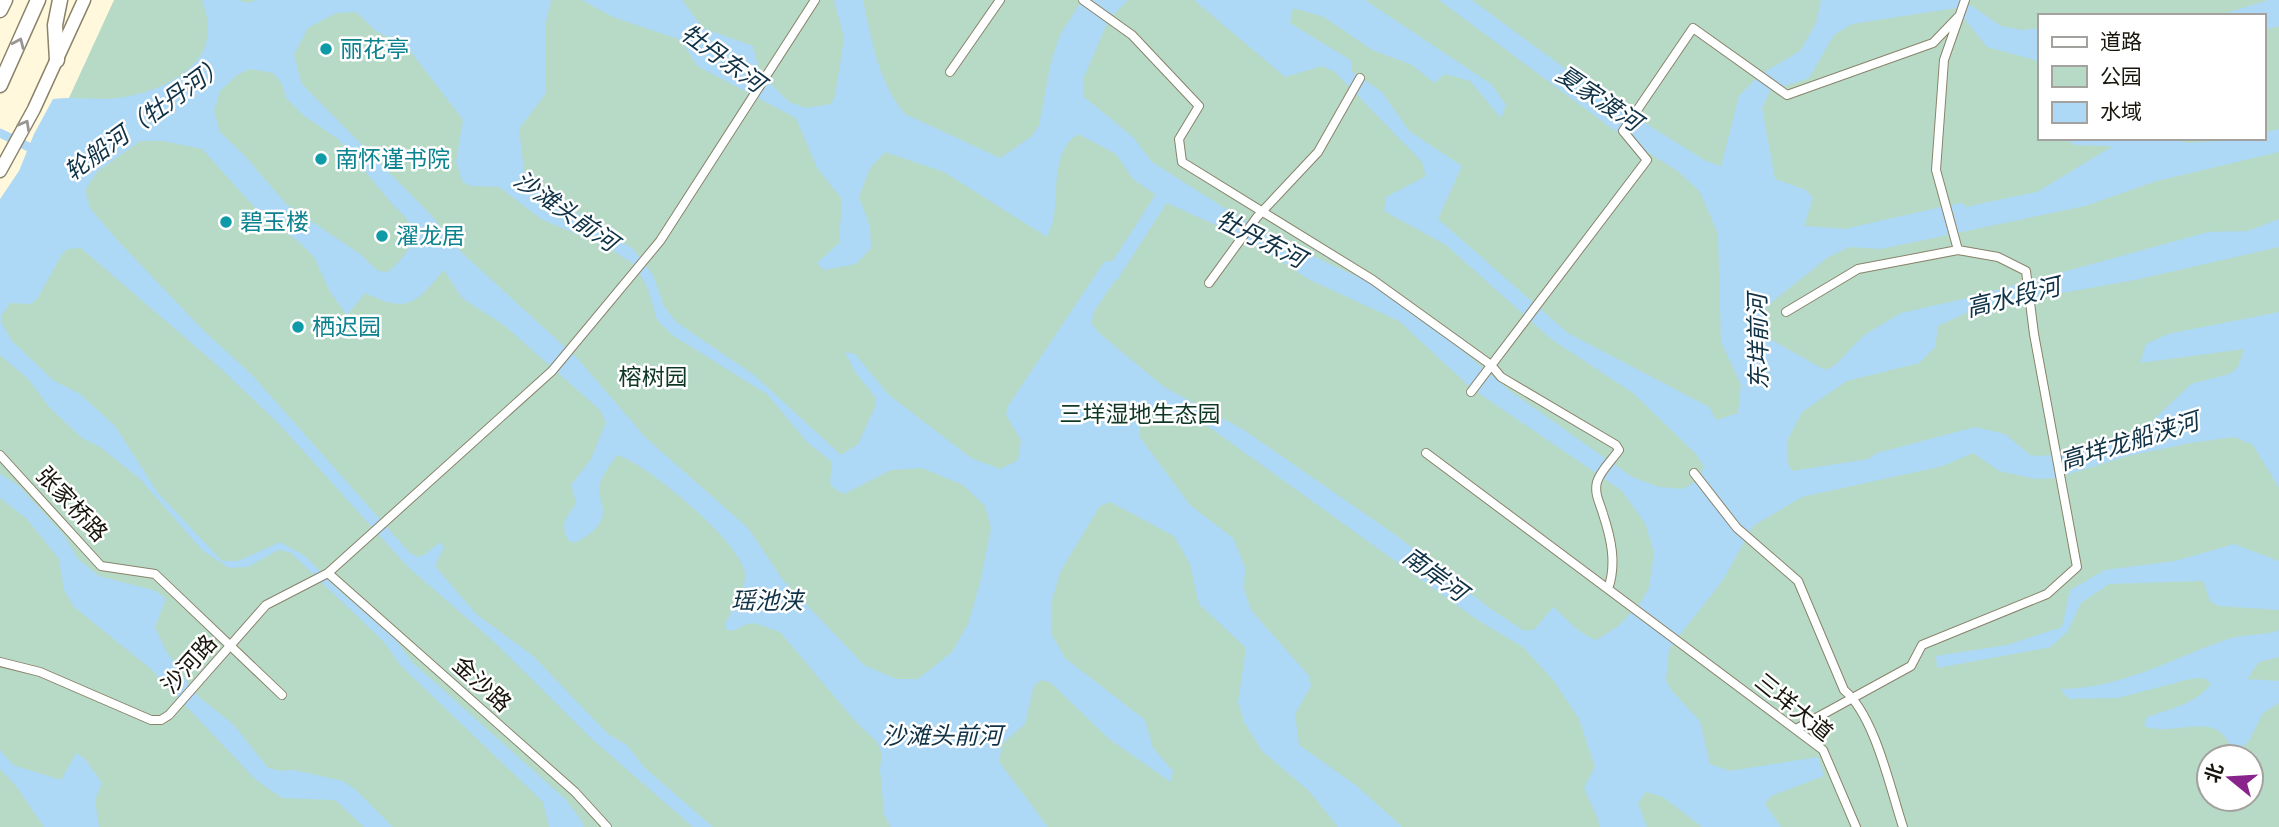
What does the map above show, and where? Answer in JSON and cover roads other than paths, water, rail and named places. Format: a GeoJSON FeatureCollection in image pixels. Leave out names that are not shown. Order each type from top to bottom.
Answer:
{"type":"FeatureCollection","features":[{"type":"Feature","properties":{"kind":"highway"},"geometry":{"type":"LineString","coordinates":[[0,10],[5,0]]}},
{"type":"Feature","properties":{"kind":"highway"},"geometry":{"type":"LineString","coordinates":[[0,85],[38,0]]}},
{"type":"Feature","properties":{"kind":"highway"},"geometry":{"type":"LineString","coordinates":[[57,60],[55,25],[60,0]]}},
{"type":"Feature","properties":{"kind":"main road"},"geometry":{"type":"LineString","coordinates":[[0,171],[85,0]]}},
{"type":"Feature","properties":{"kind":"street"},"geometry":{"type":"LineString","coordinates":[[328,573],[552,372],[660,241],[815,0]]}},
{"type":"Feature","properties":{"kind":"street"},"geometry":{"type":"LineString","coordinates":[[950,72],[1000,0]]}},
{"type":"Feature","properties":{"kind":"street"},"geometry":{"type":"LineString","coordinates":[[1083,0],[1132,34],[1199,106],[1179,139],[1182,162],[1260,214],[1374,280],[1491,365],[1501,377],[1616,445],[1619,450],[1597,480],[1596,496],[1604,515],[1613,559],[1613,574],[1608,589],[1426,453]]}},
{"type":"Feature","properties":{"kind":"street"},"geometry":{"type":"LineString","coordinates":[[1957,246],[1936,170],[1944,60],[1965,0]]}},
{"type":"Feature","properties":{"kind":"street"},"geometry":{"type":"LineString","coordinates":[[1471,392],[1647,160],[1623,131],[1693,28],[1787,95],[1933,43],[1958,17]]}},
{"type":"Feature","properties":{"kind":"street"},"geometry":{"type":"LineString","coordinates":[[1209,283],[1260,214],[1318,152],[1360,78]]}},
{"type":"Feature","properties":{"kind":"street"},"geometry":{"type":"LineString","coordinates":[[1786,312],[1858,269],[1957,246],[1998,257],[2026,271],[2032,324],[2077,567],[2047,594],[1922,645],[1911,666],[1796,729]]}},
{"type":"Feature","properties":{"kind":"street","name":"张家桥路"},"geometry":{"type":"LineString","coordinates":[[0,455],[102,566],[155,575],[282,695]]}},
{"type":"Feature","properties":{"kind":"street"},"geometry":{"type":"LineString","coordinates":[[1696,475],[1736,527],[1798,581],[1844,690],[1853,698],[1866,718],[1903,827]]}},
{"type":"Feature","properties":{"kind":"street","name":"沙河路"},"geometry":{"type":"LineString","coordinates":[[0,662],[40,672],[151,719],[161,720],[169,715],[267,605],[328,573]]}},
{"type":"Feature","properties":{"kind":"street","name":"金沙路"},"geometry":{"type":"LineString","coordinates":[[328,573],[575,792],[607,827]]}},
{"type":"Feature","properties":{"kind":"street","name":"三垟大道"},"geometry":{"type":"LineString","coordinates":[[1608,589],[1823,750],[1856,827]]}},
{"type":"Feature","properties":{"kind":"water"},"geometry":{"type":"Polygon","coordinates":[[[202,0],[237,0],[250,3],[255,0],[551,0],[545,26],[546,93],[519,129],[524,171],[537,187],[633,249],[653,275],[664,306],[676,322],[754,375],[841,455],[858,444],[875,407],[876,398],[855,372],[845,352],[855,354],[889,395],[971,458],[1000,469],[1018,460],[1021,440],[1006,415],[1008,406],[1104,262],[1130,258],[1093,313],[1092,324],[1099,333],[1164,387],[1244,430],[1397,536],[1488,607],[1524,631],[1535,629],[1553,607],[1578,630],[1596,640],[1617,627],[1639,605],[1649,588],[1654,552],[1645,523],[1621,490],[1471,388],[1399,321],[1310,280],[1249,240],[1169,204],[1133,179],[1116,154],[1078,134],[1070,141],[1060,160],[1054,216],[1047,237],[944,172],[885,152],[870,168],[859,197],[870,227],[871,248],[856,264],[824,270],[817,263],[839,243],[842,199],[817,168],[796,118],[697,66],[681,40],[613,17],[582,0],[682,0],[703,28],[753,46],[760,73],[789,102],[806,108],[831,104],[835,96],[844,38],[834,0],[863,0],[882,75],[905,114],[1000,158],[1032,136],[1039,125],[1051,62],[1060,35],[1082,0],[1128,0],[1109,19],[1083,79],[1083,96],[1133,137],[1152,162],[1267,235],[1397,295],[1510,391],[1632,477],[1659,487],[1683,489],[1697,481],[1704,467],[1696,454],[1633,393],[1551,339],[1446,245],[1384,211],[1386,197],[1426,176],[1422,162],[1335,72],[1322,66],[1285,77],[1194,0],[1365,0],[1491,84],[1506,105],[1501,118],[1470,81],[1445,74],[1434,83],[1412,65],[1372,50],[1324,17],[1293,8],[1290,23],[1352,61],[1352,72],[1382,92],[1409,131],[1462,166],[1438,219],[1568,333],[1709,407],[1716,420],[1738,413],[1741,385],[1721,342],[1718,234],[1700,192],[1679,172],[1618,133],[1439,0],[1472,0],[1608,100],[1706,161],[1721,166],[1739,96],[1761,74],[1800,51],[1816,23],[1821,0],[1963,0],[2001,26],[2022,30],[2038,28],[2038,63],[1987,47],[1956,8],[1852,24],[1834,35],[1809,78],[1770,91],[1762,108],[1775,179],[1806,190],[1813,198],[1804,226],[1890,232],[1974,205],[2037,192],[2113,146],[2074,145],[2068,140],[2180,140],[2186,143],[2265,140],[2265,132],[2279,129],[2279,152],[2157,181],[2085,206],[1881,249],[1849,247],[1827,258],[1767,306],[1762,325],[1772,340],[1825,370],[1834,366],[1864,335],[1901,313],[1976,296],[2208,232],[2248,231],[2279,219],[2279,247],[2135,280],[1977,308],[1938,326],[1935,347],[1919,363],[1847,381],[1802,412],[1787,441],[1787,461],[1792,471],[1868,459],[1877,453],[1975,427],[2005,434],[2030,455],[2072,454],[2146,427],[2191,384],[2229,374],[2238,367],[2244,349],[2140,363],[2146,344],[2168,334],[2279,312],[2279,488],[2253,445],[2234,437],[2128,456],[2056,478],[2035,479],[1999,471],[1973,453],[1943,466],[1802,497],[1753,526],[1723,580],[1669,649],[1666,680],[1671,690],[1700,721],[1710,764],[1730,771],[1818,757],[1824,776],[1771,796],[1765,804],[1781,827],[1702,827],[1663,797],[1646,792],[1638,803],[1647,827],[1600,827],[1584,788],[1595,767],[1579,719],[1554,681],[1523,647],[1476,619],[1209,427],[1158,410],[1140,412],[1139,436],[1190,505],[1233,538],[1245,567],[1244,589],[1251,610],[1309,676],[1311,686],[1295,714],[1299,745],[1357,786],[1402,827],[1338,827],[1309,791],[1262,751],[1244,722],[1238,702],[1246,648],[1199,604],[1190,564],[1174,536],[1110,502],[1100,506],[1061,570],[1052,600],[1051,633],[1065,658],[1145,720],[1153,748],[1173,771],[1171,782],[1109,739],[1051,683],[1042,680],[1034,685],[1025,724],[1002,744],[999,762],[1048,827],[891,827],[884,815],[880,769],[882,755],[877,742],[856,722],[780,632],[754,623],[733,631],[726,629],[725,623],[741,593],[745,574],[728,544],[691,506],[649,472],[617,455],[600,485],[603,511],[600,522],[579,541],[575,543],[568,540],[564,524],[576,503],[571,485],[591,459],[606,422],[600,410],[505,326],[462,298],[444,270],[411,302],[392,303],[365,293],[347,315],[330,292],[314,257],[259,212],[202,149],[163,141],[140,141],[97,172],[85,190],[90,208],[202,329],[253,376],[409,552],[417,557],[424,555],[440,542],[444,548],[436,567],[476,614],[532,655],[608,734],[627,745],[644,767],[713,827],[693,827],[593,740],[493,641],[408,567],[279,424],[217,365],[81,248],[68,249],[62,254],[37,299],[31,304],[10,303],[1,322],[12,341],[53,380],[80,394],[115,426],[158,493],[222,561],[238,561],[280,542],[305,556],[396,640],[412,662],[565,799],[582,821],[583,827],[549,827],[543,802],[401,666],[384,642],[290,552],[278,550],[248,567],[229,568],[202,550],[140,479],[100,447],[82,438],[50,408],[28,379],[0,355],[0,199],[19,171],[34,134],[53,99],[118,98],[163,85],[190,68],[200,56],[206,42],[208,23],[202,0]],[[356,12],[336,13],[308,28],[294,55],[302,84],[431,215],[459,250],[578,359],[646,438],[748,528],[783,580],[864,665],[896,679],[918,679],[952,652],[968,624],[980,583],[991,528],[985,506],[963,485],[922,468],[891,470],[844,494],[836,490],[830,483],[832,462],[807,442],[767,394],[672,335],[657,320],[648,289],[635,265],[609,248],[541,219],[499,187],[470,186],[462,181],[456,162],[463,120],[405,44],[377,32],[356,12]],[[250,69],[237,75],[220,91],[214,111],[220,132],[246,157],[286,204],[360,254],[378,271],[388,272],[409,248],[413,233],[410,225],[338,139],[303,115],[286,98],[282,84],[273,73],[250,69]]]}},
{"type":"Feature","properties":{"kind":"water"},"geometry":{"type":"Polygon","coordinates":[[[2269,0],[2279,0],[2279,26],[2265,30],[2265,14],[2223,14],[2269,0]]]}},
{"type":"Feature","properties":{"kind":"water"},"geometry":{"type":"Polygon","coordinates":[[[0,474],[18,485],[63,534],[78,559],[99,576],[156,591],[166,599],[155,627],[166,651],[199,697],[233,724],[268,768],[293,770],[343,781],[355,789],[393,827],[364,827],[335,800],[282,798],[256,780],[151,669],[74,607],[64,590],[59,559],[27,519],[0,498],[0,474]]]}},
{"type":"Feature","properties":{"kind":"water"},"geometry":{"type":"Polygon","coordinates":[[[2234,544],[2279,561],[2279,610],[2218,606],[2210,601],[2203,581],[2109,584],[2081,603],[2068,631],[2051,647],[1937,668],[1936,656],[2007,645],[2062,627],[2070,590],[2105,570],[2175,561],[2234,544]]]}},
{"type":"Feature","properties":{"kind":"water"},"geometry":{"type":"Polygon","coordinates":[[[2279,630],[2279,657],[2259,662],[2247,679],[2279,681],[2279,703],[2263,713],[2246,743],[2229,743],[2223,734],[2203,726],[2155,729],[2144,726],[2147,717],[2182,705],[2205,691],[2211,684],[2204,678],[2190,679],[2118,698],[2069,699],[2060,689],[2105,684],[2147,671],[2231,638],[2279,630]]]}},
{"type":"Feature","properties":{"kind":"water"},"geometry":{"type":"Polygon","coordinates":[[[0,750],[13,765],[61,780],[76,753],[85,759],[102,783],[95,800],[99,827],[44,827],[16,786],[0,769],[0,750]]]}},
{"type":"Feature","properties":{"kind":"waterway"},"geometry":{"type":"LineString","coordinates":[[0,133],[39,152]]}},
{"type":"Feature","properties":{"kind":"waterway","name":"沙滩头前河"},"geometry":{"type":"LineString","coordinates":[[1112,275],[1170,185]]}},
{"type":"Feature","properties":{"kind":"waterway","name":"高水段河"},"geometry":{"type":"LineString","coordinates":[[1853,234],[1960,210]]}},
{"type":"Feature","properties":{"kind":"place","name":"丽花亭"},"geometry":{"type":"Point","coordinates":[326,49]}},
{"type":"Feature","properties":{"kind":"place","name":"南怀谨书院"},"geometry":{"type":"Point","coordinates":[321,159]}},
{"type":"Feature","properties":{"kind":"place","name":"碧玉楼"},"geometry":{"type":"Point","coordinates":[226,222]}},
{"type":"Feature","properties":{"kind":"place","name":"濯龙居"},"geometry":{"type":"Point","coordinates":[382,236]}},
{"type":"Feature","properties":{"kind":"place","name":"栖迟园"},"geometry":{"type":"Point","coordinates":[298,327]}},
{"type":"Feature","properties":{"kind":"water label","name":"牡丹东河"},"geometry":{"type":"Point","coordinates":[723,58]}},
{"type":"Feature","properties":{"kind":"water label","name":"夏家渡河"},"geometry":{"type":"Point","coordinates":[1599,98]}},
{"type":"Feature","properties":{"kind":"water label","name":"轮船河（牡丹河）"},"geometry":{"type":"Point","coordinates":[145,118]}},
{"type":"Feature","properties":{"kind":"water label","name":"牡丹东河"},"geometry":{"type":"Point","coordinates":[1261,239]}},
{"type":"Feature","properties":{"kind":"water label","name":"东垟前河"},"geometry":{"type":"Point","coordinates":[1758,342]}},
{"type":"Feature","properties":{"kind":"water label","name":"高垟龙船浃河"},"geometry":{"type":"Point","coordinates":[2129,441]}},
{"type":"Feature","properties":{"kind":"water label","name":"南岸河"},"geometry":{"type":"Point","coordinates":[1435,574]}},
{"type":"Feature","properties":{"kind":"water label","name":"瑶池浃"},"geometry":{"type":"Point","coordinates":[767,600]}},
{"type":"Feature","properties":{"kind":"park label","name":"榕树园"},"geometry":{"type":"Point","coordinates":[653,377]}},
{"type":"Feature","properties":{"kind":"park label","name":"三垟湿地生态园"},"geometry":{"type":"Point","coordinates":[1140,414]}}]}
